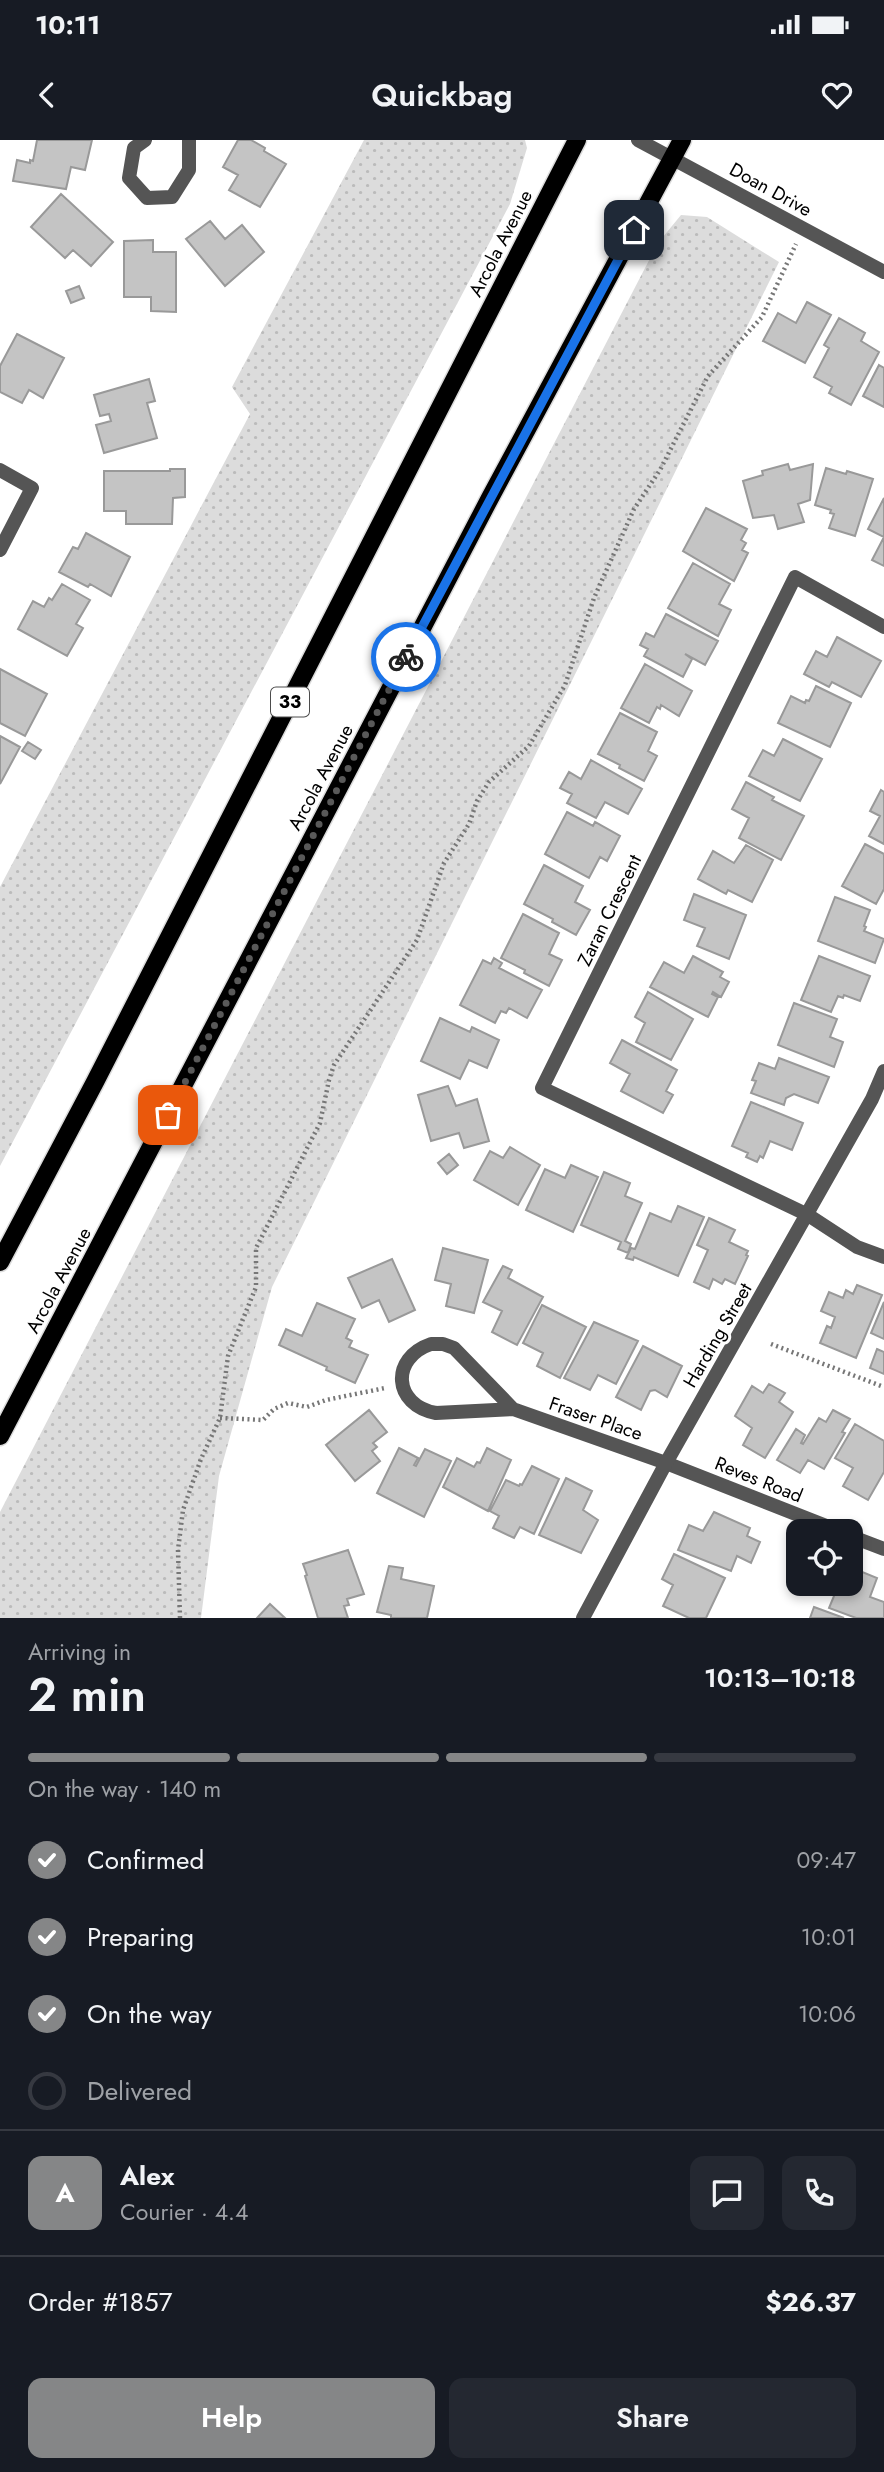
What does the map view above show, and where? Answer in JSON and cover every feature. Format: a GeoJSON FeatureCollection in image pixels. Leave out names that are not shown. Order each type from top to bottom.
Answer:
{"type":"FeatureCollection","features":[{"type":"Feature","properties":{"kind":"main road","name":"Arcola Avenue"},"geometry":{"type":"LineString","coordinates":[[0,1262],[95,1082],[577,140]]}},
{"type":"Feature","properties":{"kind":"main road","name":"Arcola Avenue"},"geometry":{"type":"LineString","coordinates":[[0,1436],[490,498],[682,140]]}},
{"type":"Feature","properties":{"kind":"street"},"geometry":{"type":"LineString","coordinates":[[145,140],[134,148],[129,178],[147,198],[172,197],[188,170],[189,140]]}},
{"type":"Feature","properties":{"kind":"street","name":"Doan Drive"},"geometry":{"type":"LineString","coordinates":[[638,140],[884,272]]}},
{"type":"Feature","properties":{"kind":"street"},"geometry":{"type":"LineString","coordinates":[[0,470],[32,488],[0,550]]}},
{"type":"Feature","properties":{"kind":"street","name":"Zaran Crescent"},"geometry":{"type":"LineString","coordinates":[[808,1215],[542,1088],[795,577],[884,627]]}},
{"type":"Feature","properties":{"kind":"street","name":"Harding Street"},"geometry":{"type":"LineString","coordinates":[[583,1618],[666,1463],[872,1099],[884,1071]]}},
{"type":"Feature","properties":{"kind":"street"},"geometry":{"type":"LineString","coordinates":[[808,1215],[857,1247],[884,1257]]}},
{"type":"Feature","properties":{"kind":"street","name":"Fraser Place"},"geometry":{"type":"LineString","coordinates":[[513,1409],[454,1348],[431,1344],[411,1355],[404,1365],[403,1387],[407,1397],[425,1411],[436,1413],[513,1409],[666,1463]]}},
{"type":"Feature","properties":{"kind":"street","name":"Reves Road"},"geometry":{"type":"LineString","coordinates":[[666,1463],[808,1519]]}},
{"type":"Feature","properties":{"kind":"street"},"geometry":{"type":"LineString","coordinates":[[863,1541],[884,1549]]}},
{"type":"Feature","properties":{"kind":"path"},"geometry":{"type":"LineString","coordinates":[[180,1618],[178,1550],[183,1510],[201,1459],[220,1418],[228,1356],[256,1287],[256,1248],[320,1123],[334,1066],[417,940],[444,863],[469,824],[477,801],[489,782],[529,746],[565,685],[594,598],[634,509],[660,470],[708,376],[762,317],[804,230]]}},
{"type":"Feature","properties":{"kind":"path"},"geometry":{"type":"LineString","coordinates":[[771,1343],[884,1387]]}},
{"type":"Feature","properties":{"kind":"path"},"geometry":{"type":"LineString","coordinates":[[220,1418],[263,1420],[274,1409],[288,1403],[307,1407],[326,1400],[382,1388],[403,1387]]}},
{"type":"Feature","properties":{"kind":"shaded area"},"geometry":{"type":"Polygon","coordinates":[[[364,140],[525,140],[527,148],[510,204],[0,1166],[0,887],[250,414],[232,387],[364,140]]]}},
{"type":"Feature","properties":{"kind":"shaded area"},"geometry":{"type":"Polygon","coordinates":[[[681,215],[707,217],[779,262],[272,1287],[219,1476],[201,1618],[0,1618],[0,1512],[658,243],[681,215]]]}},
{"type":"Feature","properties":{"kind":"building"},"geometry":{"type":"Polygon","coordinates":[[[37,140],[92,140],[85,170],[71,167],[66,189],[13,181],[17,160],[30,163],[30,160],[33,161],[37,140]]]}},
{"type":"Feature","properties":{"kind":"building"},"geometry":{"type":"Polygon","coordinates":[[[238,140],[251,140],[286,164],[260,207],[229,190],[238,175],[223,167],[238,140]]]}},
{"type":"Feature","properties":{"kind":"building"},"geometry":{"type":"Polygon","coordinates":[[[61,194],[113,242],[91,266],[73,250],[65,258],[31,227],[61,194]]]}},
{"type":"Feature","properties":{"kind":"building"},"geometry":{"type":"Polygon","coordinates":[[[210,221],[225,239],[242,225],[264,252],[225,286],[186,239],[210,221]]]}},
{"type":"Feature","properties":{"kind":"building"},"geometry":{"type":"Polygon","coordinates":[[[153,240],[153,252],[176,252],[176,312],[151,311],[151,297],[124,297],[124,241],[153,240]]]}},
{"type":"Feature","properties":{"kind":"building"},"geometry":{"type":"Polygon","coordinates":[[[79,286],[84,298],[71,303],[66,291],[79,286]]]}},
{"type":"Feature","properties":{"kind":"building"},"geometry":{"type":"Polygon","coordinates":[[[807,302],[831,315],[805,363],[763,341],[778,313],[796,323],[807,302]]]}},
{"type":"Feature","properties":{"kind":"building"},"geometry":{"type":"Polygon","coordinates":[[[839,318],[865,333],[861,341],[879,352],[851,405],[829,393],[832,387],[814,377],[829,348],[824,345],[839,318]]]}},
{"type":"Feature","properties":{"kind":"building"},"geometry":{"type":"Polygon","coordinates":[[[17,334],[64,358],[43,398],[29,390],[22,403],[0,392],[0,366],[17,334]]]}},
{"type":"Feature","properties":{"kind":"building"},"geometry":{"type":"Polygon","coordinates":[[[879,365],[884,368],[884,407],[863,396],[879,365]]]}},
{"type":"Feature","properties":{"kind":"building"},"geometry":{"type":"Polygon","coordinates":[[[149,379],[155,401],[147,403],[157,438],[104,453],[96,425],[111,421],[109,414],[100,416],[94,395],[149,379]]]}},
{"type":"Feature","properties":{"kind":"building"},"geometry":{"type":"Polygon","coordinates":[[[788,464],[790,470],[813,464],[810,500],[798,504],[804,522],[778,529],[774,515],[753,518],[743,481],[763,475],[762,471],[788,464]]]}},
{"type":"Feature","properties":{"kind":"building"},"geometry":{"type":"Polygon","coordinates":[[[826,468],[873,479],[855,536],[829,528],[834,514],[830,513],[831,510],[815,505],[826,468]]]}},
{"type":"Feature","properties":{"kind":"building"},"geometry":{"type":"Polygon","coordinates":[[[185,469],[185,497],[173,498],[172,524],[126,524],[126,511],[104,511],[104,471],[185,469]]]}},
{"type":"Feature","properties":{"kind":"building"},"geometry":{"type":"Polygon","coordinates":[[[884,498],[884,537],[868,529],[884,498]]]}},
{"type":"Feature","properties":{"kind":"building"},"geometry":{"type":"Polygon","coordinates":[[[706,508],[747,529],[741,540],[746,543],[742,550],[748,553],[734,581],[683,551],[706,508]]]}},
{"type":"Feature","properties":{"kind":"building"},"geometry":{"type":"Polygon","coordinates":[[[86,533],[130,557],[111,596],[59,572],[73,547],[78,549],[86,533]]]}},
{"type":"Feature","properties":{"kind":"building"},"geometry":{"type":"Polygon","coordinates":[[[884,537],[884,566],[872,560],[884,537]]]}},
{"type":"Feature","properties":{"kind":"building"},"geometry":{"type":"Polygon","coordinates":[[[693,563],[730,584],[719,604],[731,610],[718,636],[668,608],[693,563]]]}},
{"type":"Feature","properties":{"kind":"building"},"geometry":{"type":"Polygon","coordinates":[[[62,584],[90,600],[76,624],[83,628],[67,656],[18,629],[33,601],[44,607],[62,584]]]}},
{"type":"Feature","properties":{"kind":"building"},"geometry":{"type":"Polygon","coordinates":[[[666,614],[718,641],[705,665],[685,654],[692,659],[683,677],[644,656],[648,649],[640,645],[646,633],[654,637],[666,614]]]}},
{"type":"Feature","properties":{"kind":"building"},"geometry":{"type":"Polygon","coordinates":[[[837,637],[881,661],[861,697],[832,682],[829,687],[804,674],[816,651],[827,657],[837,637]]]}},
{"type":"Feature","properties":{"kind":"building"},"geometry":{"type":"Polygon","coordinates":[[[645,664],[692,691],[679,716],[661,705],[660,709],[657,707],[649,723],[621,708],[645,664]]]}},
{"type":"Feature","properties":{"kind":"building"},"geometry":{"type":"Polygon","coordinates":[[[0,669],[47,694],[25,736],[0,723],[0,669]]]}},
{"type":"Feature","properties":{"kind":"building"},"geometry":{"type":"Polygon","coordinates":[[[816,686],[851,703],[830,747],[778,723],[791,696],[805,703],[806,700],[809,701],[816,686]]]}},
{"type":"Feature","properties":{"kind":"building"},"geometry":{"type":"Polygon","coordinates":[[[620,713],[657,732],[648,751],[657,756],[644,781],[598,754],[620,713]]]}},
{"type":"Feature","properties":{"kind":"building"},"geometry":{"type":"Polygon","coordinates":[[[0,736],[20,747],[0,784],[0,736]]]}},
{"type":"Feature","properties":{"kind":"building"},"geometry":{"type":"Polygon","coordinates":[[[783,739],[822,759],[800,801],[749,776],[763,750],[774,756],[783,739]]]}},
{"type":"Feature","properties":{"kind":"building"},"geometry":{"type":"Polygon","coordinates":[[[28,742],[41,750],[35,759],[22,751],[28,742]]]}},
{"type":"Feature","properties":{"kind":"building"},"geometry":{"type":"Polygon","coordinates":[[[591,760],[642,789],[628,814],[605,802],[596,818],[567,803],[572,794],[560,788],[569,772],[581,779],[591,760]]]}},
{"type":"Feature","properties":{"kind":"building"},"geometry":{"type":"Polygon","coordinates":[[[746,782],[774,797],[772,800],[804,816],[781,860],[739,838],[749,818],[732,809],[746,782]]]}},
{"type":"Feature","properties":{"kind":"building"},"geometry":{"type":"Polygon","coordinates":[[[881,790],[884,792],[884,844],[869,836],[880,816],[870,811],[881,790]]]}},
{"type":"Feature","properties":{"kind":"building"},"geometry":{"type":"Polygon","coordinates":[[[567,812],[593,826],[595,822],[620,836],[607,861],[600,857],[589,878],[545,854],[567,812]]]}},
{"type":"Feature","properties":{"kind":"building"},"geometry":{"type":"Polygon","coordinates":[[[865,844],[884,854],[884,889],[876,904],[842,886],[865,844]]]}},
{"type":"Feature","properties":{"kind":"building"},"geometry":{"type":"Polygon","coordinates":[[[746,845],[773,860],[752,902],[728,890],[726,894],[698,879],[713,851],[734,863],[746,845]]]}},
{"type":"Feature","properties":{"kind":"building"},"geometry":{"type":"Polygon","coordinates":[[[544,865],[583,886],[575,902],[590,910],[576,935],[524,904],[544,865]]]}},
{"type":"Feature","properties":{"kind":"building"},"geometry":{"type":"Polygon","coordinates":[[[694,894],[746,915],[729,959],[697,946],[705,928],[684,920],[694,894]]]}},
{"type":"Feature","properties":{"kind":"building"},"geometry":{"type":"Polygon","coordinates":[[[835,897],[870,910],[864,931],[884,939],[875,963],[818,941],[835,897]]]}},
{"type":"Feature","properties":{"kind":"building"},"geometry":{"type":"Polygon","coordinates":[[[523,914],[559,933],[549,954],[562,960],[549,986],[501,958],[523,914]]]}},
{"type":"Feature","properties":{"kind":"building"},"geometry":{"type":"Polygon","coordinates":[[[693,956],[723,972],[720,977],[729,982],[721,997],[713,992],[712,994],[718,997],[708,1017],[650,987],[664,962],[684,973],[693,956]]]}},
{"type":"Feature","properties":{"kind":"building"},"geometry":{"type":"Polygon","coordinates":[[[819,956],[870,976],[860,1001],[844,995],[843,998],[838,996],[831,1012],[801,1000],[819,956]]]}},
{"type":"Feature","properties":{"kind":"building"},"geometry":{"type":"Polygon","coordinates":[[[494,958],[502,963],[499,968],[542,990],[527,1018],[509,1008],[506,1013],[501,1011],[495,1023],[460,1005],[483,960],[491,964],[494,958]]]}},
{"type":"Feature","properties":{"kind":"building"},"geometry":{"type":"Polygon","coordinates":[[[648,992],[693,1019],[671,1060],[636,1042],[645,1023],[635,1017],[648,992]]]}},
{"type":"Feature","properties":{"kind":"building"},"geometry":{"type":"Polygon","coordinates":[[[794,1003],[837,1019],[830,1037],[843,1042],[834,1067],[778,1045],[794,1003]]]}},
{"type":"Feature","properties":{"kind":"building"},"geometry":{"type":"Polygon","coordinates":[[[440,1018],[470,1032],[472,1027],[499,1040],[487,1068],[469,1060],[460,1079],[421,1061],[440,1018]]]}},
{"type":"Feature","properties":{"kind":"building"},"geometry":{"type":"Polygon","coordinates":[[[622,1040],[677,1070],[666,1091],[673,1095],[663,1113],[621,1091],[630,1074],[610,1063],[622,1040]]]}},
{"type":"Feature","properties":{"kind":"building"},"geometry":{"type":"Polygon","coordinates":[[[779,1058],[829,1077],[818,1103],[794,1094],[786,1098],[784,1105],[751,1093],[756,1081],[752,1080],[759,1063],[775,1069],[779,1058]]]}},
{"type":"Feature","properties":{"kind":"building"},"geometry":{"type":"Polygon","coordinates":[[[448,1086],[456,1106],[477,1099],[489,1141],[464,1148],[459,1133],[431,1141],[418,1095],[448,1086]]]}},
{"type":"Feature","properties":{"kind":"building"},"geometry":{"type":"Polygon","coordinates":[[[751,1102],[803,1123],[792,1150],[770,1141],[763,1158],[760,1156],[757,1162],[746,1157],[748,1153],[732,1146],[751,1102]]]}},
{"type":"Feature","properties":{"kind":"building"},"geometry":{"type":"Polygon","coordinates":[[[510,1147],[540,1165],[518,1205],[474,1180],[490,1151],[503,1158],[510,1147]]]}},
{"type":"Feature","properties":{"kind":"building"},"geometry":{"type":"Polygon","coordinates":[[[449,1154],[458,1165],[447,1174],[438,1163],[449,1154]]]}},
{"type":"Feature","properties":{"kind":"building"},"geometry":{"type":"Polygon","coordinates":[[[571,1165],[598,1177],[573,1232],[526,1210],[545,1169],[565,1178],[571,1165]]]}},
{"type":"Feature","properties":{"kind":"building"},"geometry":{"type":"Polygon","coordinates":[[[604,1172],[630,1183],[625,1196],[642,1203],[625,1241],[631,1244],[628,1253],[618,1249],[621,1242],[581,1225],[604,1172]]]}},
{"type":"Feature","properties":{"kind":"building"},"geometry":{"type":"Polygon","coordinates":[[[678,1206],[704,1217],[678,1276],[634,1257],[633,1260],[626,1258],[631,1248],[635,1249],[650,1213],[671,1222],[678,1206]]]}},
{"type":"Feature","properties":{"kind":"building"},"geometry":{"type":"Polygon","coordinates":[[[709,1218],[735,1230],[729,1242],[748,1251],[748,1256],[735,1284],[725,1279],[722,1284],[713,1279],[709,1289],[694,1282],[708,1250],[697,1245],[709,1218]]]}},
{"type":"Feature","properties":{"kind":"building"},"geometry":{"type":"Polygon","coordinates":[[[443,1248],[488,1260],[474,1313],[446,1306],[451,1284],[435,1280],[443,1248]]]}},
{"type":"Feature","properties":{"kind":"building"},"geometry":{"type":"Polygon","coordinates":[[[392,1259],[415,1310],[389,1322],[379,1300],[362,1308],[348,1278],[392,1259]]]}},
{"type":"Feature","properties":{"kind":"building"},"geometry":{"type":"Polygon","coordinates":[[[503,1266],[512,1270],[508,1278],[543,1297],[517,1345],[492,1332],[502,1311],[483,1302],[503,1266]]]}},
{"type":"Feature","properties":{"kind":"building"},"geometry":{"type":"Polygon","coordinates":[[[857,1285],[882,1295],[856,1358],[820,1343],[827,1326],[831,1328],[835,1317],[821,1311],[829,1292],[843,1298],[846,1290],[853,1294],[857,1285]]]}},
{"type":"Feature","properties":{"kind":"building"},"geometry":{"type":"Polygon","coordinates":[[[884,1302],[884,1339],[871,1333],[884,1302]]]}},
{"type":"Feature","properties":{"kind":"building"},"geometry":{"type":"Polygon","coordinates":[[[317,1303],[355,1319],[346,1338],[352,1341],[349,1347],[368,1355],[355,1383],[279,1345],[286,1329],[302,1336],[317,1303]]]}},
{"type":"Feature","properties":{"kind":"building"},"geometry":{"type":"Polygon","coordinates":[[[542,1305],[586,1327],[560,1378],[537,1366],[543,1353],[523,1343],[542,1305]]]}},
{"type":"Feature","properties":{"kind":"building"},"geometry":{"type":"Polygon","coordinates":[[[594,1322],[638,1341],[616,1384],[598,1375],[590,1390],[564,1378],[594,1322]]]}},
{"type":"Feature","properties":{"kind":"building"},"geometry":{"type":"Polygon","coordinates":[[[643,1346],[682,1366],[667,1397],[655,1390],[650,1391],[641,1410],[616,1397],[643,1346]]]}},
{"type":"Feature","properties":{"kind":"building"},"geometry":{"type":"Polygon","coordinates":[[[877,1349],[884,1352],[884,1374],[870,1368],[877,1349]]]}},
{"type":"Feature","properties":{"kind":"building"},"geometry":{"type":"Polygon","coordinates":[[[769,1384],[785,1393],[779,1402],[793,1412],[765,1458],[743,1445],[752,1428],[735,1416],[752,1386],[763,1393],[769,1384]]]}},
{"type":"Feature","properties":{"kind":"building"},"geometry":{"type":"Polygon","coordinates":[[[369,1410],[387,1432],[373,1443],[377,1447],[372,1451],[380,1461],[355,1481],[326,1445],[369,1410]]]}},
{"type":"Feature","properties":{"kind":"building"},"geometry":{"type":"Polygon","coordinates":[[[833,1410],[850,1419],[824,1469],[808,1460],[800,1473],[777,1460],[796,1429],[805,1435],[801,1443],[803,1444],[819,1418],[826,1422],[833,1410]]]}},
{"type":"Feature","properties":{"kind":"building"},"geometry":{"type":"Polygon","coordinates":[[[855,1424],[884,1441],[884,1472],[868,1500],[843,1486],[853,1468],[835,1458],[855,1424]]]}},
{"type":"Feature","properties":{"kind":"building"},"geometry":{"type":"Polygon","coordinates":[[[399,1448],[418,1458],[414,1465],[416,1466],[425,1449],[451,1461],[424,1517],[377,1493],[399,1448]]]}},
{"type":"Feature","properties":{"kind":"building"},"geometry":{"type":"Polygon","coordinates":[[[487,1448],[511,1460],[488,1511],[443,1487],[457,1458],[474,1467],[477,1462],[480,1463],[487,1448]]]}},
{"type":"Feature","properties":{"kind":"building"},"geometry":{"type":"Polygon","coordinates":[[[532,1466],[559,1479],[534,1534],[520,1527],[514,1538],[493,1528],[499,1516],[490,1511],[506,1480],[522,1485],[532,1466]]]}},
{"type":"Feature","properties":{"kind":"building"},"geometry":{"type":"Polygon","coordinates":[[[566,1478],[592,1491],[583,1510],[598,1520],[581,1553],[539,1535],[566,1478]]]}},
{"type":"Feature","properties":{"kind":"building"},"geometry":{"type":"Polygon","coordinates":[[[714,1512],[750,1528],[747,1536],[760,1542],[751,1563],[737,1556],[731,1571],[678,1550],[689,1525],[703,1531],[714,1512]]]}},
{"type":"Feature","properties":{"kind":"building"},"geometry":{"type":"Polygon","coordinates":[[[348,1550],[364,1594],[347,1599],[349,1605],[344,1606],[348,1618],[318,1618],[303,1564],[348,1550]]]}},
{"type":"Feature","properties":{"kind":"building"},"geometry":{"type":"Polygon","coordinates":[[[674,1554],[725,1578],[706,1618],[689,1618],[663,1606],[673,1585],[662,1579],[674,1554]]]}},
{"type":"Feature","properties":{"kind":"building"},"geometry":{"type":"Polygon","coordinates":[[[389,1566],[403,1568],[401,1579],[434,1586],[427,1618],[391,1618],[391,1615],[377,1612],[389,1566]]]}},
{"type":"Feature","properties":{"kind":"building"},"geometry":{"type":"Polygon","coordinates":[[[863,1572],[877,1578],[870,1597],[884,1602],[884,1618],[856,1618],[829,1608],[834,1596],[863,1596],[863,1572]]]}},
{"type":"Feature","properties":{"kind":"building"},"geometry":{"type":"Polygon","coordinates":[[[270,1604],[285,1618],[257,1618],[270,1604]]]}},
{"type":"Feature","properties":{"kind":"building"},"geometry":{"type":"Polygon","coordinates":[[[814,1607],[844,1618],[810,1618],[814,1607]]]}},
{"type":"Feature","properties":{"kind":"way so far"},"geometry":{"type":"LineString","coordinates":[[168,1115],[406,657]]}},
{"type":"Feature","properties":{"kind":"route"},"geometry":{"type":"LineString","coordinates":[[406,657],[634,230]]}}]}
